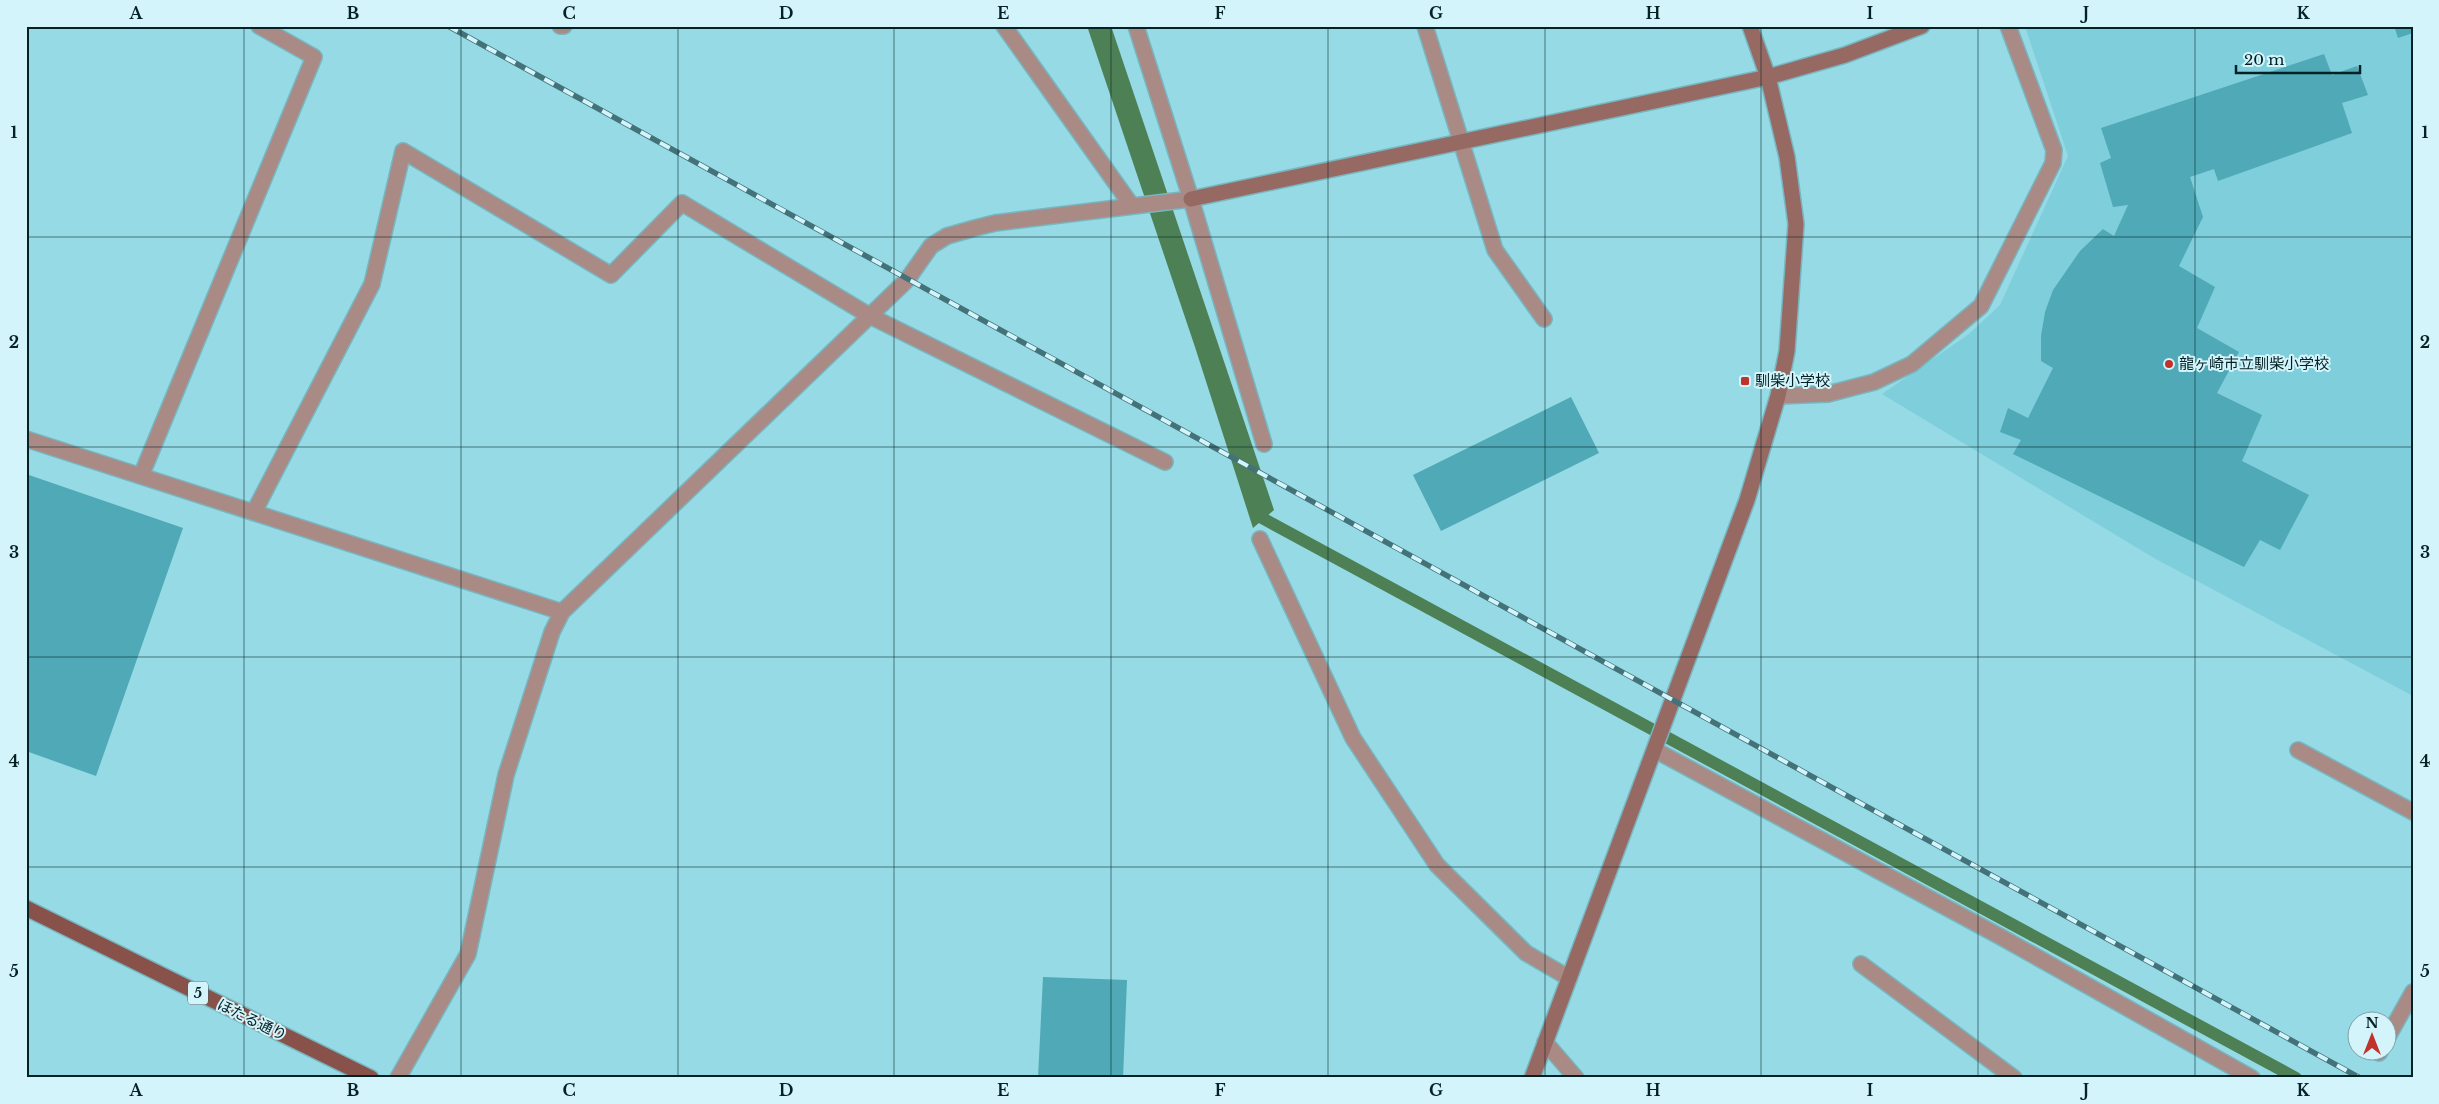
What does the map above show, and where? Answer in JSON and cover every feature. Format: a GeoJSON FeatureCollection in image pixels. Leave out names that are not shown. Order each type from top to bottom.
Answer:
{"type":"FeatureCollection","features":[{"type":"Feature","properties":{"kind":"main road","name":"ほたる通り"},"geometry":{"type":"LineString","coordinates":[[26,908],[371,1078]]}},
{"type":"Feature","properties":{"kind":"street"},"geometry":{"type":"LineString","coordinates":[[142,476],[314,57],[259,26]]}},
{"type":"Feature","properties":{"kind":"street"},"geometry":{"type":"LineString","coordinates":[[1004,26],[1132,206]]}},
{"type":"Feature","properties":{"kind":"street"},"geometry":{"type":"LineString","coordinates":[[1136,26],[1264,444]]}},
{"type":"Feature","properties":{"kind":"street"},"geometry":{"type":"LineString","coordinates":[[1425,26],[1459,141],[1495,250],[1544,319]]}},
{"type":"Feature","properties":{"kind":"street"},"geometry":{"type":"LineString","coordinates":[[1532,1078],[1747,500],[1778,396],[1787,351],[1796,224],[1787,157],[1768,77],[1750,26]]}},
{"type":"Feature","properties":{"kind":"street"},"geometry":{"type":"LineString","coordinates":[[398,1078],[468,954],[506,775],[552,632],[562,612],[907,280],[931,246],[947,236],[995,222],[1188,200],[1768,77],[1845,55],[1922,26]]}},
{"type":"Feature","properties":{"kind":"street"},"geometry":{"type":"LineString","coordinates":[[1778,396],[1828,394],[1874,382],[1912,364],[1981,306],[2053,163],[2054,150],[2008,26]]}},
{"type":"Feature","properties":{"kind":"street"},"geometry":{"type":"LineString","coordinates":[[254,512],[372,284],[403,151],[611,275],[682,203],[870,316],[1164,462]]}},
{"type":"Feature","properties":{"kind":"street"},"geometry":{"type":"LineString","coordinates":[[26,439],[562,612]]}},
{"type":"Feature","properties":{"kind":"street"},"geometry":{"type":"LineString","coordinates":[[1260,539],[1353,738],[1437,865],[1526,952],[1569,978]]}},
{"type":"Feature","properties":{"kind":"street"},"geometry":{"type":"LineString","coordinates":[[1656,747],[2252,1078]]}},
{"type":"Feature","properties":{"kind":"street"},"geometry":{"type":"LineString","coordinates":[[2298,750],[2413,812]]}},
{"type":"Feature","properties":{"kind":"street"},"geometry":{"type":"LineString","coordinates":[[1862,964],[2014,1078]]}},
{"type":"Feature","properties":{"kind":"street"},"geometry":{"type":"LineString","coordinates":[[2396,1023],[2413,992]]}},
{"type":"Feature","properties":{"kind":"street"},"geometry":{"type":"LineString","coordinates":[[1545,1042],[1576,1078]]}},
{"type":"Feature","properties":{"kind":"shaded area"},"geometry":{"type":"Polygon","coordinates":[[[1087,26],[1111,26],[1274,510],[1253,528],[1195,347],[1087,26]]]}},
{"type":"Feature","properties":{"kind":"shaded area","name":"龍ヶ崎市立馴柴小学校"},"geometry":{"type":"Polygon","coordinates":[[[2025,26],[2413,26],[2413,696],[2154,558],[1882,394],[1969,334],[2000,305],[2068,156],[2025,26]]]}},
{"type":"Feature","properties":{"kind":"building"},"geometry":{"type":"Polygon","coordinates":[[[2394,26],[2413,26],[2413,33],[2398,38],[2394,26]]]}},
{"type":"Feature","properties":{"kind":"building"},"geometry":{"type":"Polygon","coordinates":[[[2324,54],[2332,75],[2357,66],[2368,95],[2342,103],[2352,133],[2218,181],[2214,169],[2190,177],[2203,217],[2179,266],[2215,287],[2197,328],[2239,352],[2217,393],[2262,415],[2242,461],[2309,495],[2280,550],[2260,540],[2244,567],[2013,454],[2021,440],[2000,432],[2008,408],[2028,418],[2053,368],[2041,361],[2041,336],[2045,312],[2053,290],[2080,251],[2103,229],[2114,236],[2128,205],[2113,207],[2100,163],[2111,158],[2101,128],[2324,54]]]}},
{"type":"Feature","properties":{"kind":"building"},"geometry":{"type":"Polygon","coordinates":[[[1571,397],[1599,453],[1441,531],[1413,475],[1571,397]]]}},
{"type":"Feature","properties":{"kind":"building"},"geometry":{"type":"Polygon","coordinates":[[[26,474],[183,528],[96,776],[26,751],[26,474]]]}},
{"type":"Feature","properties":{"kind":"building"},"geometry":{"type":"Polygon","coordinates":[[[1043,977],[1127,980],[1123,1078],[1038,1078],[1043,977]]]}},
{"type":"Feature","properties":{"kind":"waterway"},"geometry":{"type":"LineString","coordinates":[[1258,506],[1262,518],[2296,1078]]}},
{"type":"Feature","properties":{"kind":"railway"},"geometry":{"type":"LineString","coordinates":[[448,26],[2360,1078]]}},
{"type":"Feature","properties":{"kind":"place","name":"龍ヶ崎市立馴柴小学校"},"geometry":{"type":"Point","coordinates":[2169,364]}},
{"type":"Feature","properties":{"kind":"place","name":"馴柴小学校"},"geometry":{"type":"Point","coordinates":[1745,381]}}]}
